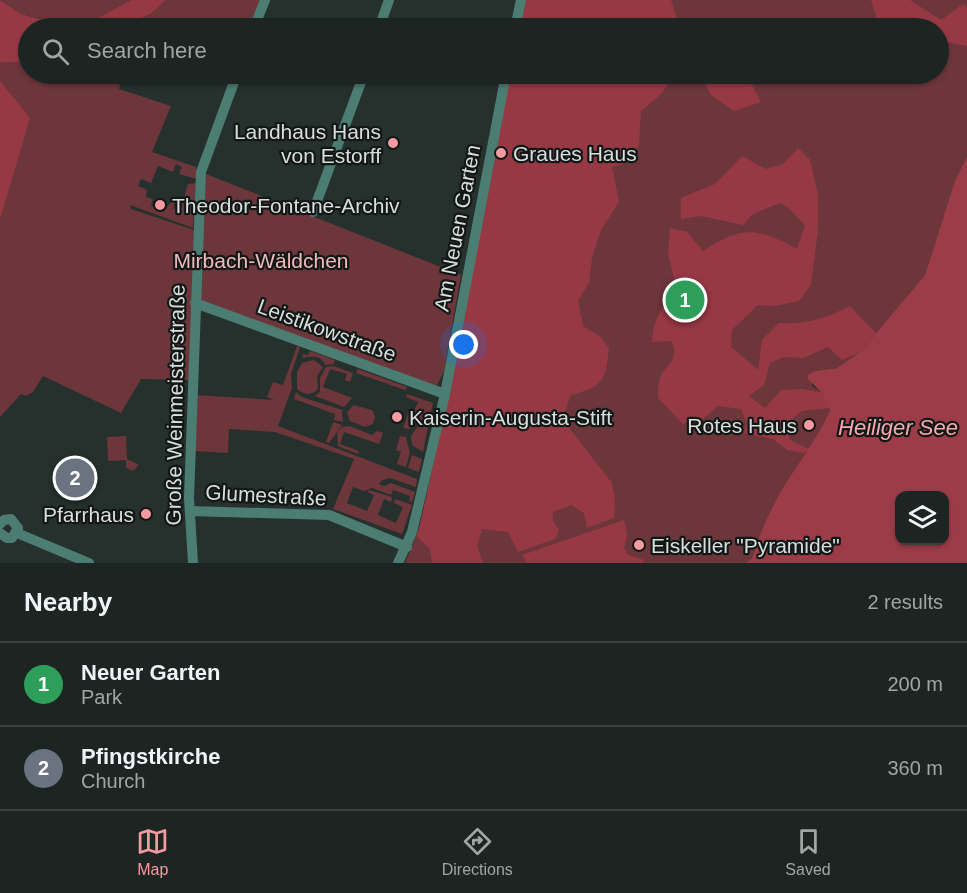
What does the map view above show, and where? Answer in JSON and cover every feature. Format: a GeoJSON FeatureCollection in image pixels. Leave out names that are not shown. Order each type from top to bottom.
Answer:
{"type":"FeatureCollection","features":[{"type":"Feature","properties":{"kind":"street"},"geometry":{"type":"LineString","coordinates":[[258,18],[265,0]]}},
{"type":"Feature","properties":{"kind":"street"},"geometry":{"type":"LineString","coordinates":[[383,18],[389,0]]}},
{"type":"Feature","properties":{"kind":"street"},"geometry":{"type":"LineString","coordinates":[[517,18],[521,0]]}},
{"type":"Feature","properties":{"kind":"street","name":"Große Weinmeisterstraße"},"geometry":{"type":"LineString","coordinates":[[193,563],[190,511],[195,303],[202,166],[233,84]]}},
{"type":"Feature","properties":{"kind":"street"},"geometry":{"type":"LineString","coordinates":[[312,212],[360,84]]}},
{"type":"Feature","properties":{"kind":"street","name":"Am Neuen Garten"},"geometry":{"type":"LineString","coordinates":[[398,563],[407,547],[445,394],[505,84]]}},
{"type":"Feature","properties":{"kind":"street","name":"Leistikowstraße"},"geometry":{"type":"LineString","coordinates":[[195,303],[445,394]]}},
{"type":"Feature","properties":{"kind":"street","name":"Glumestraße"},"geometry":{"type":"LineString","coordinates":[[190,511],[329,515],[407,547]]}},
{"type":"Feature","properties":{"kind":"street"},"geometry":{"type":"LineString","coordinates":[[0,524],[6,519],[13,520],[17,526],[17,532],[10,538],[0,534]]}},
{"type":"Feature","properties":{"kind":"street"},"geometry":{"type":"LineString","coordinates":[[17,532],[88,563]]}},
{"type":"Feature","properties":{"kind":"green space"},"geometry":{"type":"Polygon","coordinates":[[[0,0],[131,0],[98,18],[38,18],[21,14],[0,0]]]}},
{"type":"Feature","properties":{"kind":"green space"},"geometry":{"type":"Polygon","coordinates":[[[166,0],[262,0],[255,18],[142,18],[152,13],[166,0]]]}},
{"type":"Feature","properties":{"kind":"green space"},"geometry":{"type":"Polygon","coordinates":[[[524,0],[967,0],[967,175],[948,204],[925,275],[860,352],[837,368],[814,371],[812,386],[821,392],[830,410],[818,438],[772,507],[752,558],[746,563],[405,563],[422,520],[508,84],[949,84],[949,18],[521,18],[524,0]]]}},
{"type":"Feature","properties":{"kind":"green space"},"geometry":{"type":"Polygon","coordinates":[[[0,62],[18,62],[18,84],[120,84],[119,89],[171,106],[152,152],[196,167],[197,179],[179,174],[182,167],[176,164],[173,172],[158,166],[151,183],[141,179],[138,186],[147,190],[146,197],[153,199],[151,206],[163,212],[173,200],[176,201],[173,208],[180,210],[188,184],[196,183],[193,228],[130,205],[131,209],[194,230],[190,380],[141,379],[121,413],[43,376],[33,392],[26,396],[21,394],[0,417],[0,62]]]}},
{"type":"Feature","properties":{"kind":"green space","name":"Mirbach-Wäldchen"},"geometry":{"type":"Polygon","coordinates":[[[201,172],[461,275],[444,371],[436,387],[200,300],[201,172]]]}},
{"type":"Feature","properties":{"kind":"green space"},"geometry":{"type":"Polygon","coordinates":[[[297,346],[300,347],[291,374],[292,388],[278,426],[417,479],[416,487],[390,478],[382,480],[379,484],[384,486],[391,483],[415,492],[412,502],[409,501],[410,496],[393,490],[391,495],[372,488],[364,491],[353,487],[347,503],[367,511],[374,495],[367,492],[369,490],[392,497],[391,502],[384,499],[378,515],[396,523],[403,507],[394,503],[395,499],[412,505],[402,534],[333,509],[354,459],[275,432],[229,429],[228,453],[194,451],[195,395],[274,400],[267,397],[273,382],[283,385],[297,346]]]}},
{"type":"Feature","properties":{"kind":"green space"},"geometry":{"type":"Polygon","coordinates":[[[310,351],[335,360],[333,364],[325,365],[318,357],[302,358],[303,354],[308,355],[310,351]]]}},
{"type":"Feature","properties":{"kind":"green space"},"geometry":{"type":"Polygon","coordinates":[[[314,360],[323,367],[317,376],[318,389],[310,394],[299,391],[297,372],[302,363],[314,360]]]}},
{"type":"Feature","properties":{"kind":"green space"},"geometry":{"type":"Polygon","coordinates":[[[333,366],[353,373],[350,382],[345,380],[347,374],[330,369],[323,387],[352,398],[344,407],[315,396],[320,392],[320,378],[326,367],[333,366]]]}},
{"type":"Feature","properties":{"kind":"green space"},"geometry":{"type":"Polygon","coordinates":[[[358,369],[407,387],[405,390],[356,373],[358,369]]]}},
{"type":"Feature","properties":{"kind":"green space"},"geometry":{"type":"Polygon","coordinates":[[[296,392],[302,397],[342,410],[343,422],[334,420],[335,414],[294,399],[296,392]]]}},
{"type":"Feature","properties":{"kind":"green space"},"geometry":{"type":"Polygon","coordinates":[[[407,394],[433,403],[429,421],[419,420],[409,429],[403,428],[409,412],[413,414],[418,402],[406,397],[407,394]]]}},
{"type":"Feature","properties":{"kind":"green space"},"geometry":{"type":"Polygon","coordinates":[[[354,405],[372,410],[375,416],[373,424],[365,427],[350,421],[347,412],[354,405]]]}},
{"type":"Feature","properties":{"kind":"green space"},"geometry":{"type":"Polygon","coordinates":[[[333,422],[342,425],[329,443],[326,442],[333,422]]]}},
{"type":"Feature","properties":{"kind":"green space"},"geometry":{"type":"Polygon","coordinates":[[[350,426],[372,435],[377,431],[383,433],[379,444],[344,432],[340,444],[359,451],[358,454],[338,446],[337,432],[342,427],[350,426]]]}},
{"type":"Feature","properties":{"kind":"green space"},"geometry":{"type":"Polygon","coordinates":[[[428,426],[423,452],[412,445],[411,436],[417,427],[428,426]]]}},
{"type":"Feature","properties":{"kind":"green space"},"geometry":{"type":"Polygon","coordinates":[[[126,436],[127,459],[139,465],[133,471],[126,468],[126,460],[108,461],[107,437],[126,436]]]}},
{"type":"Feature","properties":{"kind":"green space"},"geometry":{"type":"Polygon","coordinates":[[[400,436],[406,437],[410,453],[406,467],[397,464],[401,452],[396,450],[400,436]]]}},
{"type":"Feature","properties":{"kind":"green space"},"geometry":{"type":"Polygon","coordinates":[[[412,455],[422,459],[419,472],[408,468],[412,455]]]}},
{"type":"Feature","properties":{"kind":"shaded area"},"geometry":{"type":"Polygon","coordinates":[[[0,0],[21,14],[36,18],[18,18],[18,62],[0,62],[0,0]]]}},
{"type":"Feature","properties":{"kind":"shaded area"},"geometry":{"type":"Polygon","coordinates":[[[131,0],[166,0],[152,13],[142,18],[98,18],[131,0]]]}},
{"type":"Feature","properties":{"kind":"shaded area"},"geometry":{"type":"Polygon","coordinates":[[[524,0],[671,0],[677,18],[521,18],[524,0]]]}},
{"type":"Feature","properties":{"kind":"shaded area"},"geometry":{"type":"Polygon","coordinates":[[[871,0],[910,0],[938,18],[877,18],[871,0]]]}},
{"type":"Feature","properties":{"kind":"shaded area"},"geometry":{"type":"Polygon","coordinates":[[[963,4],[967,8],[967,46],[949,43],[949,18],[944,18],[963,4]]]}},
{"type":"Feature","properties":{"kind":"shaded area"},"geometry":{"type":"Polygon","coordinates":[[[0,81],[30,118],[0,219],[0,81]]]}},
{"type":"Feature","properties":{"kind":"shaded area"},"geometry":{"type":"Polygon","coordinates":[[[508,84],[668,84],[660,95],[641,111],[639,144],[630,162],[612,167],[619,202],[601,230],[592,258],[589,283],[578,300],[583,326],[601,337],[609,348],[608,359],[601,381],[590,389],[571,395],[562,419],[612,483],[615,501],[614,518],[587,528],[584,513],[571,505],[553,512],[553,521],[559,530],[555,539],[518,552],[508,532],[482,529],[477,546],[483,563],[432,563],[430,549],[417,537],[449,395],[508,84]]]}},
{"type":"Feature","properties":{"kind":"shaded area"},"geometry":{"type":"Polygon","coordinates":[[[705,84],[751,84],[761,102],[734,111],[711,95],[705,84]]]}},
{"type":"Feature","properties":{"kind":"shaded area"},"geometry":{"type":"Polygon","coordinates":[[[798,148],[810,160],[818,195],[818,230],[811,285],[799,301],[774,306],[758,305],[732,330],[731,347],[758,370],[762,340],[779,323],[815,320],[850,306],[876,333],[860,352],[842,360],[828,347],[803,358],[784,357],[770,363],[764,385],[749,396],[765,408],[781,390],[801,389],[821,392],[830,408],[802,411],[786,424],[790,440],[809,449],[804,453],[787,450],[773,439],[744,433],[747,423],[741,409],[718,406],[704,418],[683,424],[658,398],[660,378],[673,359],[672,341],[652,342],[659,314],[677,292],[668,253],[670,228],[687,232],[703,251],[728,237],[750,232],[760,233],[797,249],[805,226],[790,209],[780,203],[753,214],[743,225],[701,216],[681,219],[681,198],[715,184],[742,156],[766,169],[783,164],[798,148]]]}},
{"type":"Feature","properties":{"kind":"shaded area"},"geometry":{"type":"Polygon","coordinates":[[[624,520],[627,534],[624,548],[628,555],[644,560],[643,563],[527,563],[522,555],[624,520]]]}},
{"type":"Feature","properties":{"kind":"water","name":"Heiliger See"},"geometry":{"type":"Polygon","coordinates":[[[967,157],[967,563],[746,563],[752,558],[767,519],[780,494],[830,410],[821,392],[808,379],[808,375],[814,371],[837,368],[860,352],[925,275],[955,181],[967,157]]]}},
{"type":"Feature","properties":{"kind":"place","name":"Landhaus Hans von Estorff"},"geometry":{"type":"Point","coordinates":[393,143]}},
{"type":"Feature","properties":{"kind":"place","name":"Graues Haus"},"geometry":{"type":"Point","coordinates":[501,153]}},
{"type":"Feature","properties":{"kind":"place","name":"Theodor-Fontane-Archiv"},"geometry":{"type":"Point","coordinates":[160,205]}},
{"type":"Feature","properties":{"kind":"place","name":"Neuer Garten"},"geometry":{"type":"Point","coordinates":[685,300]}},
{"type":"Feature","properties":{"kind":"place","name":"Kaiserin-Augusta-Stift"},"geometry":{"type":"Point","coordinates":[397,417]}},
{"type":"Feature","properties":{"kind":"place","name":"Rotes Haus"},"geometry":{"type":"Point","coordinates":[809,425]}},
{"type":"Feature","properties":{"kind":"place","name":"Pfingstkirche"},"geometry":{"type":"Point","coordinates":[75,478]}},
{"type":"Feature","properties":{"kind":"place","name":"Pfarrhaus"},"geometry":{"type":"Point","coordinates":[146,514]}},
{"type":"Feature","properties":{"kind":"place","name":"Eiskeller \"Pyramide\""},"geometry":{"type":"Point","coordinates":[639,545]}}]}
